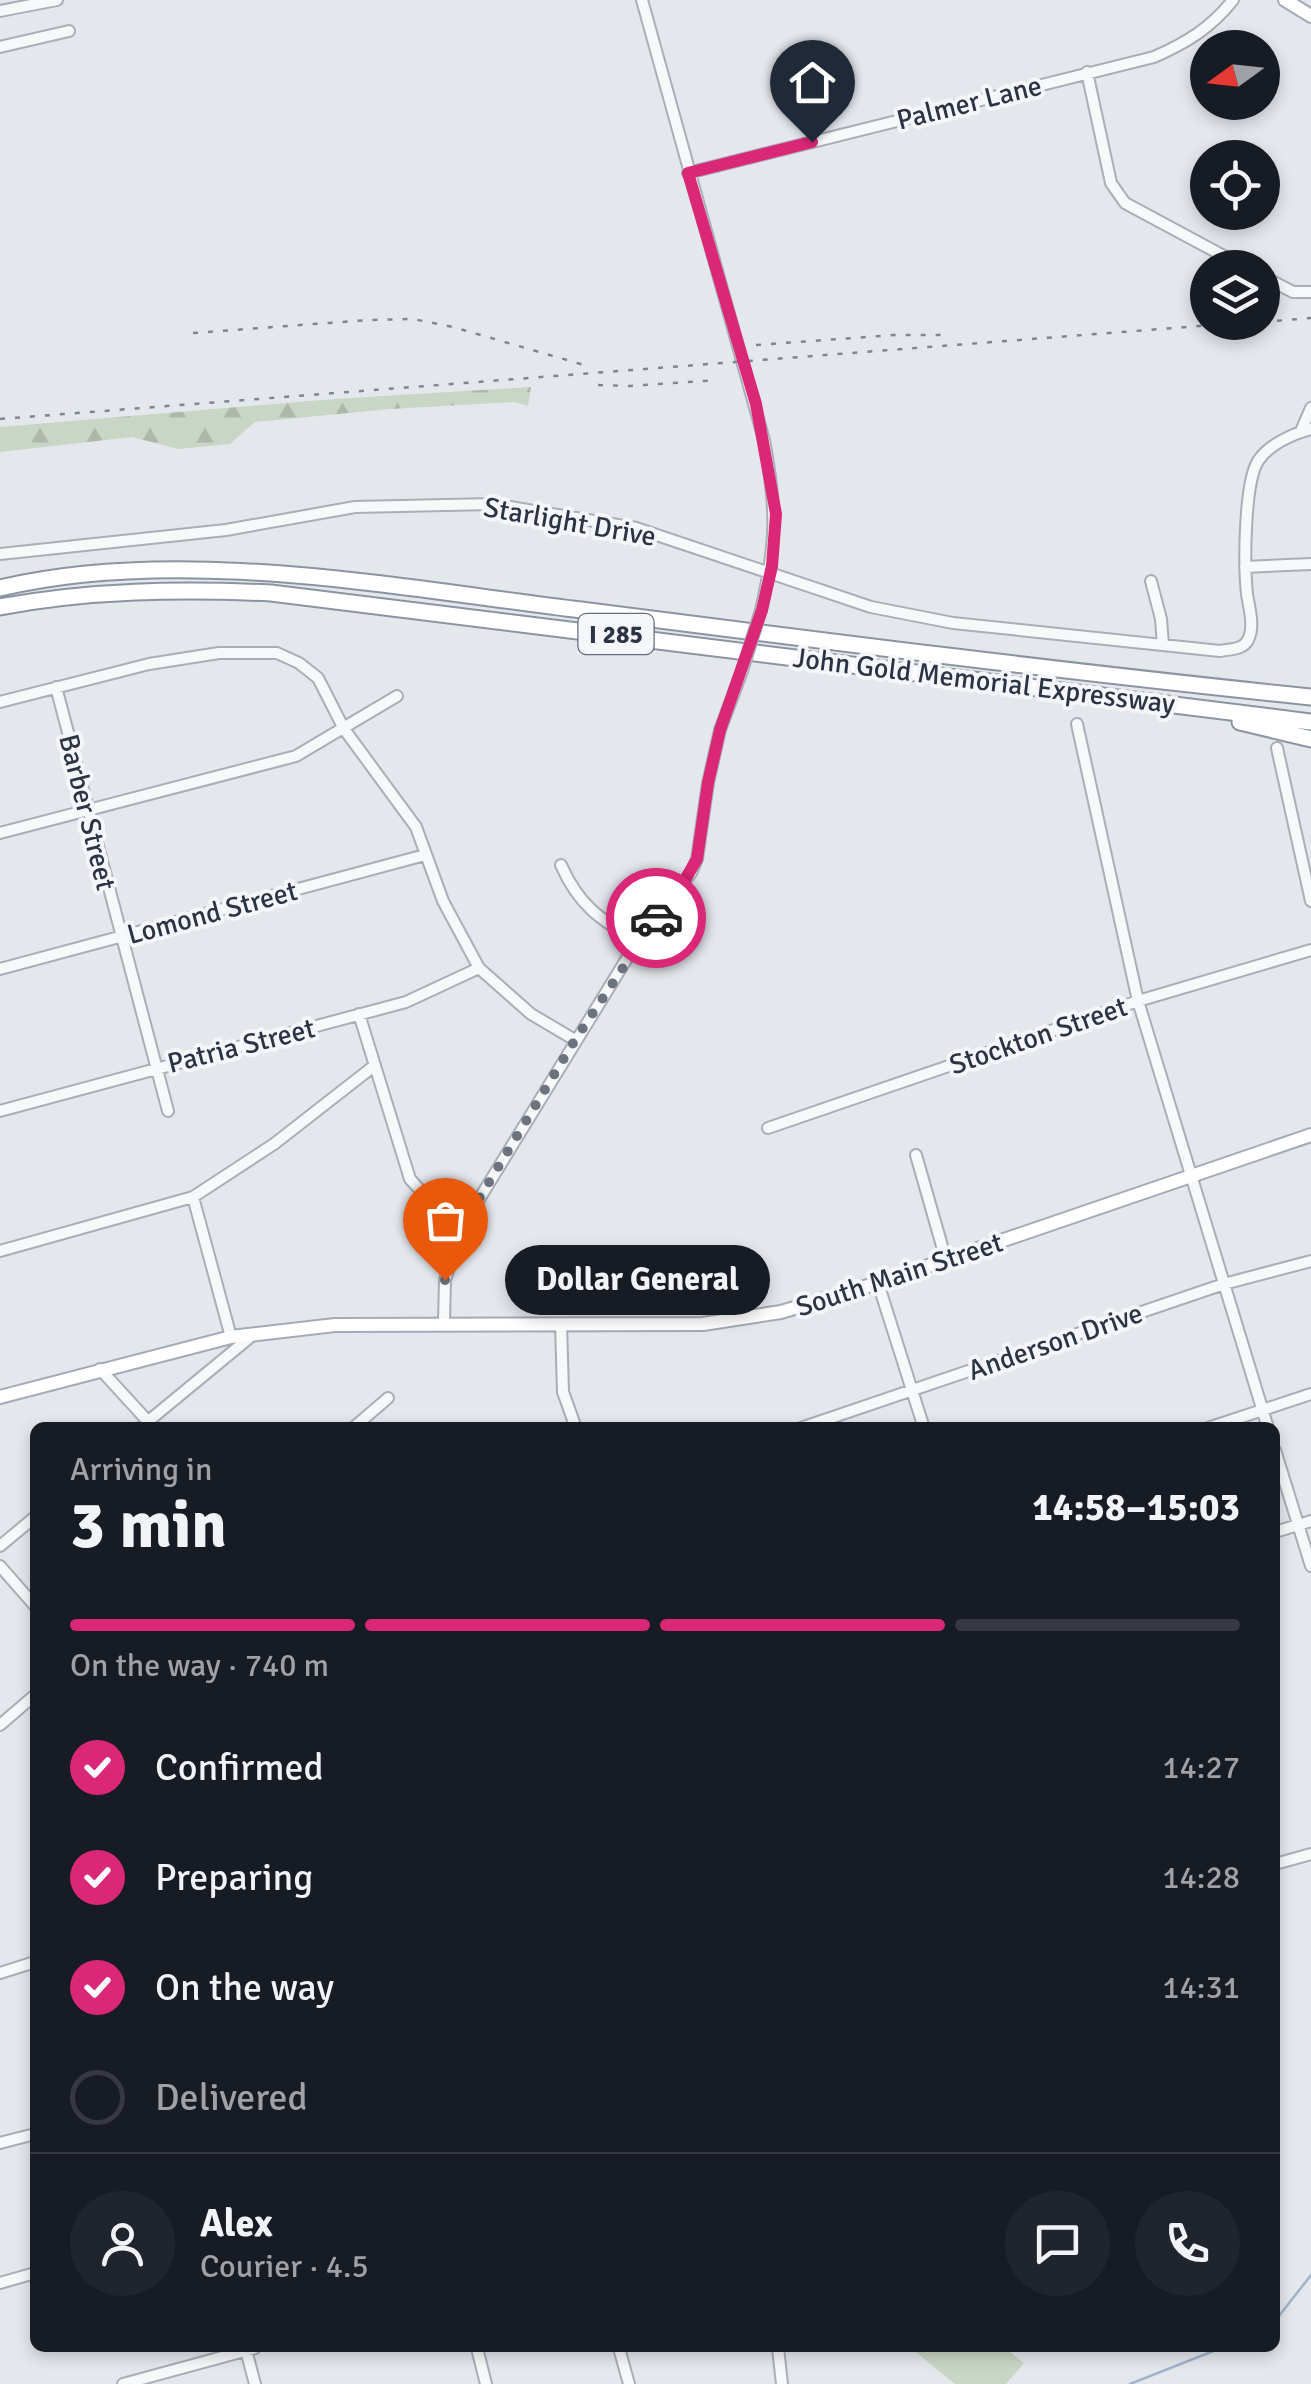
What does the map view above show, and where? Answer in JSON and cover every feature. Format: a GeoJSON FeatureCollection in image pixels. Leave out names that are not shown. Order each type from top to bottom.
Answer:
{"type":"FeatureCollection","features":[{"type":"Feature","properties":{"kind":"highway","name":"John Gold Memorial Expressway"},"geometry":{"type":"LineString","coordinates":[[3,587],[113,574],[246,572],[1094,675],[1311,694]]}},
{"type":"Feature","properties":{"kind":"highway","name":"John Gold Memorial Expressway"},"geometry":{"type":"LineString","coordinates":[[0,607],[108,592],[271,592],[1311,722]]}},
{"type":"Feature","properties":{"kind":"highway"},"geometry":{"type":"LineString","coordinates":[[1123,698],[1311,739]]}},
{"type":"Feature","properties":{"kind":"main road"},"geometry":{"type":"LineString","coordinates":[[1285,0],[1311,16]]}},
{"type":"Feature","properties":{"kind":"main road","name":"South Main Street"},"geometry":{"type":"LineString","coordinates":[[0,1396],[100,1368],[254,1334],[336,1325],[444,1322],[718,1322],[799,1307],[1311,1135]]}},
{"type":"Feature","properties":{"kind":"street"},"geometry":{"type":"LineString","coordinates":[[0,12],[57,0]]}},
{"type":"Feature","properties":{"kind":"street"},"geometry":{"type":"LineString","coordinates":[[444,1322],[445,1280],[462,1227],[636,942],[678,892],[697,859],[716,748],[762,610],[769,574],[776,514],[764,440],[642,0]]}},
{"type":"Feature","properties":{"kind":"street","name":"Palmer Lane"},"geometry":{"type":"LineString","coordinates":[[688,173],[1154,57],[1190,41],[1220,17],[1233,0]]}},
{"type":"Feature","properties":{"kind":"street"},"geometry":{"type":"LineString","coordinates":[[0,47],[69,31]]}},
{"type":"Feature","properties":{"kind":"street"},"geometry":{"type":"LineString","coordinates":[[1087,72],[1111,183],[1125,203],[1212,250]]}},
{"type":"Feature","properties":{"kind":"street"},"geometry":{"type":"LineString","coordinates":[[1280,285],[1293,292],[1311,292]]}},
{"type":"Feature","properties":{"kind":"street"},"geometry":{"type":"LineString","coordinates":[[1311,408],[1306,430],[1272,447],[1259,460],[1251,479],[1245,567],[1311,564]]}},
{"type":"Feature","properties":{"kind":"street","name":"Starlight Drive"},"geometry":{"type":"LineString","coordinates":[[0,554],[226,530],[354,507],[466,503],[540,510],[636,528],[867,606],[952,623],[1220,651],[1241,648],[1247,642],[1251,625],[1245,567]]}},
{"type":"Feature","properties":{"kind":"street"},"geometry":{"type":"LineString","coordinates":[[1151,581],[1163,645]]}},
{"type":"Feature","properties":{"kind":"street"},"geometry":{"type":"LineString","coordinates":[[0,702],[149,664],[202,656],[277,653],[299,663],[318,678],[344,730],[416,827],[443,901],[479,968],[531,1014],[575,1040]]}},
{"type":"Feature","properties":{"kind":"street","name":"Barber Street"},"geometry":{"type":"LineString","coordinates":[[56,687],[168,1111]]}},
{"type":"Feature","properties":{"kind":"street"},"geometry":{"type":"LineString","coordinates":[[0,833],[296,756],[397,696]]}},
{"type":"Feature","properties":{"kind":"street"},"geometry":{"type":"LineString","coordinates":[[1077,724],[1138,1001],[1266,1422]]}},
{"type":"Feature","properties":{"kind":"street"},"geometry":{"type":"LineString","coordinates":[[1278,748],[1311,901]]}},
{"type":"Feature","properties":{"kind":"street","name":"Lomond Street"},"geometry":{"type":"LineString","coordinates":[[0,969],[425,856]]}},
{"type":"Feature","properties":{"kind":"street"},"geometry":{"type":"LineString","coordinates":[[562,865],[573,892],[594,915],[636,942]]}},
{"type":"Feature","properties":{"kind":"street","name":"Stockton Street"},"geometry":{"type":"LineString","coordinates":[[768,1128],[1138,1001],[1311,950]]}},
{"type":"Feature","properties":{"kind":"street","name":"Patria Street"},"geometry":{"type":"LineString","coordinates":[[0,1111],[406,1002],[479,968]]}},
{"type":"Feature","properties":{"kind":"street"},"geometry":{"type":"LineString","coordinates":[[358,1014],[410,1180],[432,1197],[471,1212]]}},
{"type":"Feature","properties":{"kind":"street"},"geometry":{"type":"LineString","coordinates":[[0,1251],[192,1197],[274,1144],[374,1066]]}},
{"type":"Feature","properties":{"kind":"street"},"geometry":{"type":"LineString","coordinates":[[916,1155],[946,1260]]}},
{"type":"Feature","properties":{"kind":"street"},"geometry":{"type":"LineString","coordinates":[[192,1197],[231,1337]]}},
{"type":"Feature","properties":{"kind":"street","name":"Anderson Drive"},"geometry":{"type":"LineString","coordinates":[[819,1422],[1224,1284],[1311,1261]]}},
{"type":"Feature","properties":{"kind":"street"},"geometry":{"type":"LineString","coordinates":[[878,1283],[922,1422]]}},
{"type":"Feature","properties":{"kind":"street"},"geometry":{"type":"LineString","coordinates":[[560,1324],[562,1392],[574,1422]]}},
{"type":"Feature","properties":{"kind":"street"},"geometry":{"type":"LineString","coordinates":[[151,1422],[254,1334]]}},
{"type":"Feature","properties":{"kind":"street"},"geometry":{"type":"LineString","coordinates":[[100,1368],[145,1422]]}},
{"type":"Feature","properties":{"kind":"street"},"geometry":{"type":"LineString","coordinates":[[1225,1422],[1311,1394]]}},
{"type":"Feature","properties":{"kind":"street"},"geometry":{"type":"LineString","coordinates":[[360,1422],[388,1398]]}},
{"type":"Feature","properties":{"kind":"street"},"geometry":{"type":"LineString","coordinates":[[1280,1462],[1305,1523],[1311,1566]]}},
{"type":"Feature","properties":{"kind":"street"},"geometry":{"type":"LineString","coordinates":[[0,1546],[30,1521]]}},
{"type":"Feature","properties":{"kind":"street"},"geometry":{"type":"LineString","coordinates":[[1280,1530],[1305,1523]]}},
{"type":"Feature","properties":{"kind":"street"},"geometry":{"type":"LineString","coordinates":[[0,1566],[30,1600]]}},
{"type":"Feature","properties":{"kind":"street"},"geometry":{"type":"LineString","coordinates":[[0,1725],[30,1699]]}},
{"type":"Feature","properties":{"kind":"street"},"geometry":{"type":"LineString","coordinates":[[1280,1863],[1311,1854]]}},
{"type":"Feature","properties":{"kind":"street"},"geometry":{"type":"LineString","coordinates":[[0,1973],[30,1964]]}},
{"type":"Feature","properties":{"kind":"street"},"geometry":{"type":"LineString","coordinates":[[0,2143],[30,2135]]}},
{"type":"Feature","properties":{"kind":"street"},"geometry":{"type":"LineString","coordinates":[[0,2283],[30,2274]]}},
{"type":"Feature","properties":{"kind":"street"},"geometry":{"type":"LineString","coordinates":[[123,2384],[239,2352]]}},
{"type":"Feature","properties":{"kind":"street"},"geometry":{"type":"LineString","coordinates":[[251,2352],[256,2384]]}},
{"type":"Feature","properties":{"kind":"street"},"geometry":{"type":"LineString","coordinates":[[478,2352],[486,2384]]}},
{"type":"Feature","properties":{"kind":"street"},"geometry":{"type":"LineString","coordinates":[[620,2352],[630,2384]]}},
{"type":"Feature","properties":{"kind":"street"},"geometry":{"type":"LineString","coordinates":[[778,2352],[782,2384]]}},
{"type":"Feature","properties":{"kind":"green space"},"geometry":{"type":"Polygon","coordinates":[[[531,387],[528,406],[515,402],[390,409],[255,422],[230,444],[178,449],[132,437],[0,452],[0,427],[531,387]]]}},
{"type":"Feature","properties":{"kind":"green space"},"geometry":{"type":"Polygon","coordinates":[[[916,2352],[1010,2352],[1024,2363],[1006,2384],[955,2384],[916,2352]]]}},
{"type":"Feature","properties":{"kind":"waterway"},"geometry":{"type":"LineString","coordinates":[[1280,2315],[1311,2275]]}},
{"type":"Feature","properties":{"kind":"waterway"},"geometry":{"type":"LineString","coordinates":[[1130,2384],[1211,2352]]}},
{"type":"Feature","properties":{"kind":"railway"},"geometry":{"type":"LineString","coordinates":[[1280,321],[1311,318]]}},
{"type":"Feature","properties":{"kind":"railway"},"geometry":{"type":"LineString","coordinates":[[193,333],[413,319],[591,367]]}},
{"type":"Feature","properties":{"kind":"railway"},"geometry":{"type":"LineString","coordinates":[[0,419],[1190,327]]}},
{"type":"Feature","properties":{"kind":"railway"},"geometry":{"type":"LineString","coordinates":[[756,345],[941,335]]}},
{"type":"Feature","properties":{"kind":"railway"},"geometry":{"type":"LineString","coordinates":[[598,385],[717,380]]}},
{"type":"Feature","properties":{"kind":"way so far"},"geometry":{"type":"LineString","coordinates":[[445,1280],[462,1227],[636,942],[656,918]]}},
{"type":"Feature","properties":{"kind":"place","name":"Dollar General"},"geometry":{"type":"Point","coordinates":[445,1280]}},
{"type":"Feature","properties":{"kind":"route"},"geometry":{"type":"LineString","coordinates":[[656,918],[691,874],[697,859],[720,730],[762,610],[772,566],[776,514],[756,404],[688,173],[812,142]]}}]}
